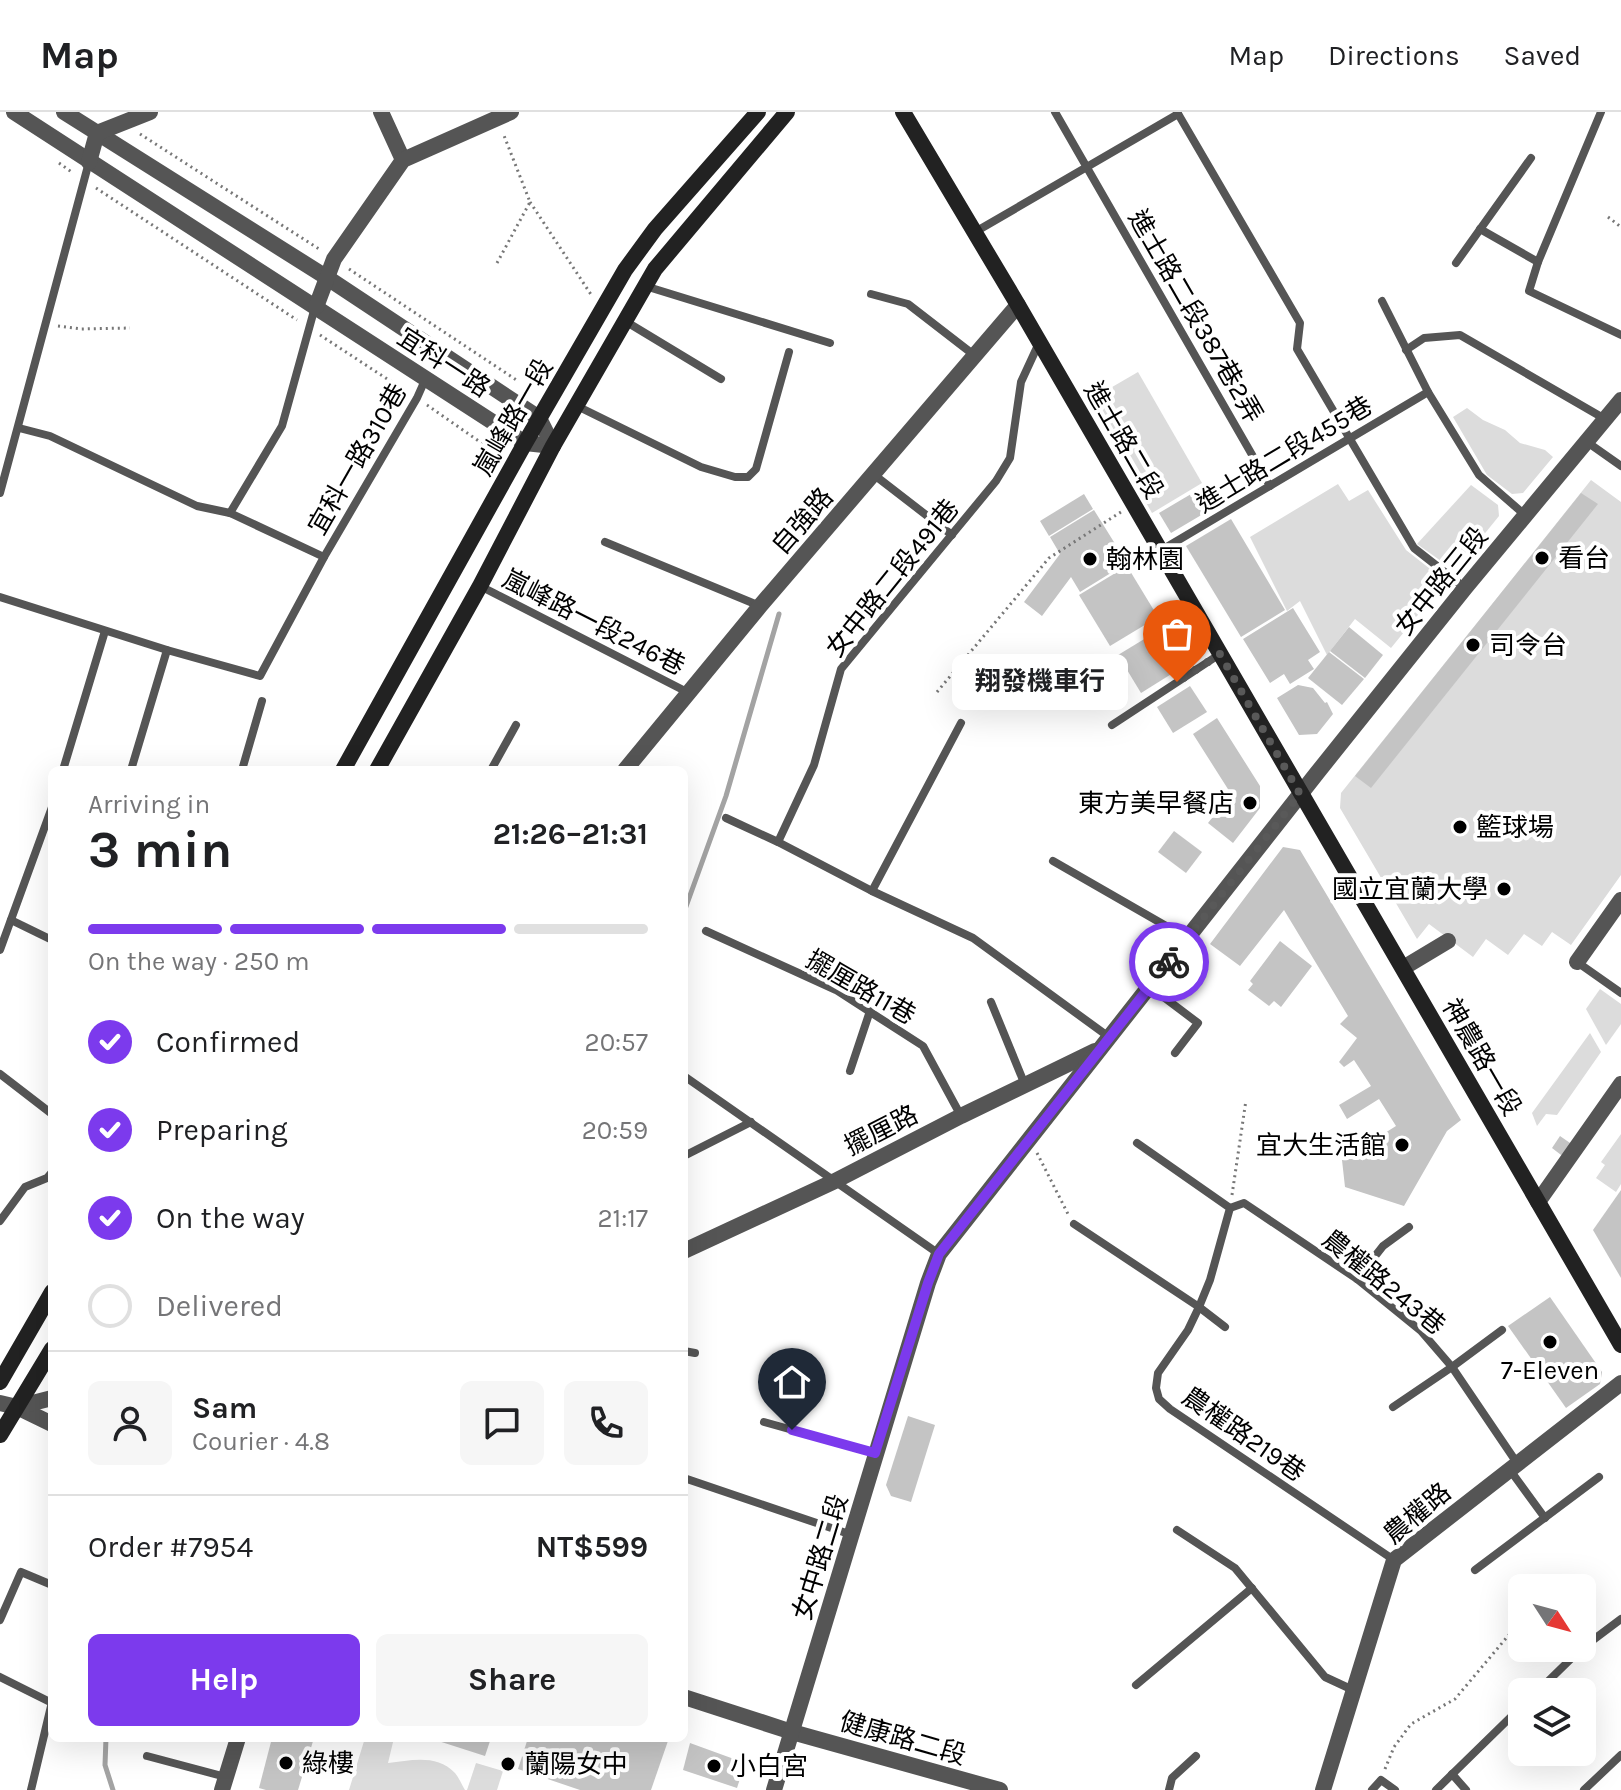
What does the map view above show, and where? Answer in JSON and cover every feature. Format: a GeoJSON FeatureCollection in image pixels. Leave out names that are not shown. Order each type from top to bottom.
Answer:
{"type":"FeatureCollection","features":[{"type":"Feature","properties":{"kind":"main road","name":"嵐峰路一段"},"geometry":{"type":"LineString","coordinates":[[345,766],[539,418],[637,251],[758,112]]}},
{"type":"Feature","properties":{"kind":"main road","name":"嵐峰路一段"},"geometry":{"type":"LineString","coordinates":[[379,766],[480,586],[553,446],[645,286],[669,251],[787,112]]}},
{"type":"Feature","properties":{"kind":"main road","name":"進士路二段"},"geometry":{"type":"LineString","coordinates":[[903,112],[1300,794]]}},
{"type":"Feature","properties":{"kind":"main road","name":"神農路一段"},"geometry":{"type":"LineString","coordinates":[[1300,794],[1621,1345]]}},
{"type":"Feature","properties":{"kind":"main road"},"geometry":{"type":"LineString","coordinates":[[0,1382],[48,1299]]}},
{"type":"Feature","properties":{"kind":"main road"},"geometry":{"type":"LineString","coordinates":[[0,1435],[8,1405],[48,1354]]}},
{"type":"Feature","properties":{"kind":"street","name":"宜科一路"},"geometry":{"type":"LineString","coordinates":[[14,112],[525,443],[553,446]]}},
{"type":"Feature","properties":{"kind":"street","name":"宜科一路"},"geometry":{"type":"LineString","coordinates":[[64,112],[326,277],[539,418],[553,446]]}},
{"type":"Feature","properties":{"kind":"street"},"geometry":{"type":"LineString","coordinates":[[89,162],[97,133],[150,112]]}},
{"type":"Feature","properties":{"kind":"street"},"geometry":{"type":"LineString","coordinates":[[381,112],[403,160]]}},
{"type":"Feature","properties":{"kind":"street"},"geometry":{"type":"LineString","coordinates":[[316,307],[334,259],[403,160],[504,115]]}},
{"type":"Feature","properties":{"kind":"street","name":"自強路"},"geometry":{"type":"LineString","coordinates":[[628,766],[760,606],[1018,305]]}},
{"type":"Feature","properties":{"kind":"street","name":"女中路三段"},"geometry":{"type":"LineString","coordinates":[[1300,794],[1621,400]]}},
{"type":"Feature","properties":{"kind":"street","name":"女中路二段"},"geometry":{"type":"LineString","coordinates":[[774,1790],[875,1453],[939,1254],[1300,794]]}},
{"type":"Feature","properties":{"kind":"street"},"geometry":{"type":"LineString","coordinates":[[1577,962],[1621,900]]}},
{"type":"Feature","properties":{"kind":"street"},"geometry":{"type":"LineString","coordinates":[[1403,968],[1448,941]]}},
{"type":"Feature","properties":{"kind":"street","name":"擺厘路"},"geometry":{"type":"LineString","coordinates":[[688,1249],[835,1181],[1105,1043]]}},
{"type":"Feature","properties":{"kind":"street"},"geometry":{"type":"LineString","coordinates":[[1538,1202],[1621,1084]]}},
{"type":"Feature","properties":{"kind":"street","name":"農權路"},"geometry":{"type":"LineString","coordinates":[[1323,1790],[1394,1560],[1621,1383]]}},
{"type":"Feature","properties":{"kind":"street"},"geometry":{"type":"LineString","coordinates":[[8,1405],[48,1399]]}},
{"type":"Feature","properties":{"kind":"street"},"geometry":{"type":"LineString","coordinates":[[8,1405],[48,1422]]}},
{"type":"Feature","properties":{"kind":"street","name":"健康路二段"},"geometry":{"type":"LineString","coordinates":[[688,1698],[792,1732],[1000,1790]]}},
{"type":"Feature","properties":{"kind":"street"},"geometry":{"type":"LineString","coordinates":[[224,1784],[237,1742]]}},
{"type":"Feature","properties":{"kind":"lane","name":"進士路二段387巷2弄"},"geometry":{"type":"LineString","coordinates":[[1055,112],[1270,486]]}},
{"type":"Feature","properties":{"kind":"lane"},"geometry":{"type":"LineString","coordinates":[[1601,112],[1538,262],[1529,291],[1621,335]]}},
{"type":"Feature","properties":{"kind":"lane"},"geometry":{"type":"LineString","coordinates":[[974,232],[1177,113],[1300,323],[1297,349],[1414,548],[1465,588]]}},
{"type":"Feature","properties":{"kind":"lane"},"geometry":{"type":"LineString","coordinates":[[1456,263],[1531,158]]}},
{"type":"Feature","properties":{"kind":"lane"},"geometry":{"type":"LineString","coordinates":[[0,493],[89,162]]}},
{"type":"Feature","properties":{"kind":"lane"},"geometry":{"type":"LineString","coordinates":[[1480,229],[1538,262]]}},
{"type":"Feature","properties":{"kind":"lane"},"geometry":{"type":"LineString","coordinates":[[645,286],[830,343]]}},
{"type":"Feature","properties":{"kind":"lane"},"geometry":{"type":"LineString","coordinates":[[871,294],[908,304],[974,355]]}},
{"type":"Feature","properties":{"kind":"lane"},"geometry":{"type":"LineString","coordinates":[[1382,301],[1428,392],[1479,475],[1525,515]]}},
{"type":"Feature","properties":{"kind":"lane"},"geometry":{"type":"LineString","coordinates":[[230,513],[282,426],[316,307]]}},
{"type":"Feature","properties":{"kind":"lane"},"geometry":{"type":"LineString","coordinates":[[625,321],[721,379]]}},
{"type":"Feature","properties":{"kind":"lane"},"geometry":{"type":"LineString","coordinates":[[1406,350],[1424,338],[1460,335],[1605,419]]}},
{"type":"Feature","properties":{"kind":"lane","name":"女中路二段491巷"},"geometry":{"type":"LineString","coordinates":[[778,842],[814,765],[841,669],[996,481],[1010,458],[1021,382],[1039,342]]}},
{"type":"Feature","properties":{"kind":"lane"},"geometry":{"type":"LineString","coordinates":[[577,406],[701,467],[735,477],[748,477],[756,469],[789,352]]}},
{"type":"Feature","properties":{"kind":"lane","name":"宜科一路310巷"},"geometry":{"type":"LineString","coordinates":[[167,650],[260,676],[425,380]]}},
{"type":"Feature","properties":{"kind":"lane","name":"進士路二段455巷"},"geometry":{"type":"LineString","coordinates":[[1160,551],[1428,392]]}},
{"type":"Feature","properties":{"kind":"lane"},"geometry":{"type":"LineString","coordinates":[[19,428],[50,436],[197,506],[230,513],[324,557]]}},
{"type":"Feature","properties":{"kind":"lane"},"geometry":{"type":"LineString","coordinates":[[1586,442],[1621,466]]}},
{"type":"Feature","properties":{"kind":"lane"},"geometry":{"type":"LineString","coordinates":[[873,474],[952,535]]}},
{"type":"Feature","properties":{"kind":"lane"},"geometry":{"type":"LineString","coordinates":[[605,542],[760,606]]}},
{"type":"Feature","properties":{"kind":"lane","name":"嵐峰路一段246巷"},"geometry":{"type":"LineString","coordinates":[[480,586],[690,694]]}},
{"type":"Feature","properties":{"kind":"lane"},"geometry":{"type":"LineString","coordinates":[[0,597],[167,650],[132,766]]}},
{"type":"Feature","properties":{"kind":"lane"},"geometry":{"type":"LineString","coordinates":[[64,766],[105,631]]}},
{"type":"Feature","properties":{"kind":"lane"},"geometry":{"type":"LineString","coordinates":[[1112,725],[1220,654]]}},
{"type":"Feature","properties":{"kind":"lane"},"geometry":{"type":"LineString","coordinates":[[243,766],[262,701]]}},
{"type":"Feature","properties":{"kind":"lane"},"geometry":{"type":"LineString","coordinates":[[872,891],[961,723]]}},
{"type":"Feature","properties":{"kind":"lane"},"geometry":{"type":"LineString","coordinates":[[493,766],[516,725]]}},
{"type":"Feature","properties":{"kind":"lane"},"geometry":{"type":"LineString","coordinates":[[0,950],[48,818]]}},
{"type":"Feature","properties":{"kind":"lane"},"geometry":{"type":"LineString","coordinates":[[726,818],[973,938],[1105,1043]]}},
{"type":"Feature","properties":{"kind":"lane"},"geometry":{"type":"LineString","coordinates":[[1053,861],[1187,938]]}},
{"type":"Feature","properties":{"kind":"lane"},"geometry":{"type":"LineString","coordinates":[[11,920],[48,938]]}},
{"type":"Feature","properties":{"kind":"lane","name":"擺厘路11巷"},"geometry":{"type":"LineString","coordinates":[[706,931],[836,990],[923,1046],[961,1116]]}},
{"type":"Feature","properties":{"kind":"lane"},"geometry":{"type":"LineString","coordinates":[[1577,962],[1621,993]]}},
{"type":"Feature","properties":{"kind":"lane"},"geometry":{"type":"LineString","coordinates":[[1149,986],[1198,1023],[1175,1053]]}},
{"type":"Feature","properties":{"kind":"lane"},"geometry":{"type":"LineString","coordinates":[[991,1002],[1025,1085]]}},
{"type":"Feature","properties":{"kind":"lane"},"geometry":{"type":"LineString","coordinates":[[850,1071],[870,1011]]}},
{"type":"Feature","properties":{"kind":"lane"},"geometry":{"type":"LineString","coordinates":[[0,1074],[48,1111]]}},
{"type":"Feature","properties":{"kind":"lane"},"geometry":{"type":"LineString","coordinates":[[688,1079],[939,1254]]}},
{"type":"Feature","properties":{"kind":"lane"},"geometry":{"type":"LineString","coordinates":[[688,1154],[751,1122]]}},
{"type":"Feature","properties":{"kind":"lane"},"geometry":{"type":"LineString","coordinates":[[1137,1143],[1230,1208],[1210,1280],[1199,1307]]}},
{"type":"Feature","properties":{"kind":"lane"},"geometry":{"type":"LineString","coordinates":[[0,1221],[25,1187],[48,1177]]}},
{"type":"Feature","properties":{"kind":"lane","name":"農權路243巷"},"geometry":{"type":"LineString","coordinates":[[1230,1208],[1244,1203],[1357,1279],[1421,1331],[1452,1367],[1545,1518]]}},
{"type":"Feature","properties":{"kind":"lane"},"geometry":{"type":"LineString","coordinates":[[1074,1224],[1225,1327]]}},
{"type":"Feature","properties":{"kind":"lane"},"geometry":{"type":"LineString","coordinates":[[1357,1279],[1383,1246],[1409,1227]]}},
{"type":"Feature","properties":{"kind":"lane","name":"農權路219巷"},"geometry":{"type":"LineString","coordinates":[[1199,1307],[1188,1330],[1158,1373],[1156,1388],[1159,1399],[1394,1560]]}},
{"type":"Feature","properties":{"kind":"lane"},"geometry":{"type":"LineString","coordinates":[[1393,1407],[1502,1330]]}},
{"type":"Feature","properties":{"kind":"lane"},"geometry":{"type":"LineString","coordinates":[[688,1352],[695,1353]]}},
{"type":"Feature","properties":{"kind":"lane"},"geometry":{"type":"LineString","coordinates":[[764,1422],[875,1453]]}},
{"type":"Feature","properties":{"kind":"lane"},"geometry":{"type":"LineString","coordinates":[[1475,1570],[1599,1477]]}},
{"type":"Feature","properties":{"kind":"lane"},"geometry":{"type":"LineString","coordinates":[[688,1479],[852,1535]]}},
{"type":"Feature","properties":{"kind":"lane"},"geometry":{"type":"LineString","coordinates":[[1177,1530],[1235,1568],[1325,1677],[1354,1690]]}},
{"type":"Feature","properties":{"kind":"lane"},"geometry":{"type":"LineString","coordinates":[[0,1620],[21,1572],[48,1583]]}},
{"type":"Feature","properties":{"kind":"lane"},"geometry":{"type":"LineString","coordinates":[[1136,1685],[1252,1588]]}},
{"type":"Feature","properties":{"kind":"lane"},"geometry":{"type":"LineString","coordinates":[[1551,1678],[1581,1649],[1621,1619]]}},
{"type":"Feature","properties":{"kind":"lane"},"geometry":{"type":"LineString","coordinates":[[0,1677],[48,1700]]}},
{"type":"Feature","properties":{"kind":"lane"},"geometry":{"type":"LineString","coordinates":[[31,1790],[48,1719]]}},
{"type":"Feature","properties":{"kind":"lane"},"geometry":{"type":"LineString","coordinates":[[1436,1790],[1508,1720]]}},
{"type":"Feature","properties":{"kind":"lane"},"geometry":{"type":"LineString","coordinates":[[1584,1790],[1621,1755]]}},
{"type":"Feature","properties":{"kind":"lane"},"geometry":{"type":"LineString","coordinates":[[147,1756],[224,1784]]}},
{"type":"Feature","properties":{"kind":"lane"},"geometry":{"type":"LineString","coordinates":[[1169,1790],[1172,1778],[1196,1756]]}},
{"type":"Feature","properties":{"kind":"lane"},"geometry":{"type":"LineString","coordinates":[[1452,1774],[1466,1790]]}},
{"type":"Feature","properties":{"kind":"lane"},"geometry":{"type":"LineString","coordinates":[[1372,1790],[1381,1780],[1395,1790]]}},
{"type":"Feature","properties":{"kind":"path"},"geometry":{"type":"LineString","coordinates":[[504,115],[530,202],[602,310]]}},
{"type":"Feature","properties":{"kind":"path"},"geometry":{"type":"LineString","coordinates":[[123,123],[518,381]]}},
{"type":"Feature","properties":{"kind":"path"},"geometry":{"type":"LineString","coordinates":[[60,164],[483,444]]}},
{"type":"Feature","properties":{"kind":"path"},"geometry":{"type":"LineString","coordinates":[[497,263],[530,202]]}},
{"type":"Feature","properties":{"kind":"path"},"geometry":{"type":"LineString","coordinates":[[1608,217],[1621,227]]}},
{"type":"Feature","properties":{"kind":"path"},"geometry":{"type":"LineString","coordinates":[[46,325],[81,329],[130,328]]}},
{"type":"Feature","properties":{"kind":"path"},"geometry":{"type":"LineString","coordinates":[[937,692],[1049,558],[1133,504]]}},
{"type":"Feature","properties":{"kind":"path"},"geometry":{"type":"LineString","coordinates":[[1230,1208],[1246,1100]]}},
{"type":"Feature","properties":{"kind":"path"},"geometry":{"type":"LineString","coordinates":[[1029,1140],[1074,1224]]}},
{"type":"Feature","properties":{"kind":"path"},"geometry":{"type":"LineString","coordinates":[[1381,1780],[1394,1747],[1411,1724],[1455,1699],[1508,1636]]}},
{"type":"Feature","properties":{"kind":"shaded area"},"geometry":{"type":"Polygon","coordinates":[[[1138,372],[1202,483],[1152,513],[1088,401],[1138,372]]]}},
{"type":"Feature","properties":{"kind":"shaded area"},"geometry":{"type":"Polygon","coordinates":[[[1467,408],[1505,430],[1520,443],[1545,450],[1553,457],[1523,493],[1512,494],[1487,475],[1453,417],[1467,408]]]}},
{"type":"Feature","properties":{"kind":"shaded area","name":"國立宜蘭大學"},"geometry":{"type":"Polygon","coordinates":[[[1591,480],[1621,502],[1621,875],[1571,945],[1552,932],[1542,946],[1524,934],[1508,955],[1486,939],[1473,957],[1429,924],[1417,939],[1340,808],[1341,793],[1591,480]]]}},
{"type":"Feature","properties":{"kind":"shaded area"},"geometry":{"type":"Polygon","coordinates":[[[1338,484],[1349,501],[1368,490],[1406,550],[1439,576],[1439,589],[1391,648],[1355,619],[1327,655],[1300,601],[1287,611],[1250,537],[1338,484]]]}},
{"type":"Feature","properties":{"kind":"shaded area"},"geometry":{"type":"Polygon","coordinates":[[[1471,485],[1498,505],[1499,516],[1460,564],[1448,566],[1417,544],[1471,485]]]}},
{"type":"Feature","properties":{"kind":"shaded area"},"geometry":{"type":"Polygon","coordinates":[[[1600,989],[1621,1004],[1621,1024],[1606,1045],[1586,1009],[1600,989]]]}},
{"type":"Feature","properties":{"kind":"shaded area"},"geometry":{"type":"Polygon","coordinates":[[[1590,1033],[1601,1052],[1557,1115],[1546,1114],[1537,1126],[1532,1113],[1590,1033]]]}},
{"type":"Feature","properties":{"kind":"shaded area"},"geometry":{"type":"Polygon","coordinates":[[[1621,1134],[1621,1184],[1616,1192],[1596,1178],[1605,1165],[1601,1162],[1621,1134]]]}},
{"type":"Feature","properties":{"kind":"shaded area"},"geometry":{"type":"Polygon","coordinates":[[[364,1742],[393,1742],[388,1763],[424,1760],[440,1763],[455,1773],[465,1790],[349,1790],[364,1742]]]}},
{"type":"Feature","properties":{"kind":"shaded area"},"geometry":{"type":"Polygon","coordinates":[[[476,1763],[503,1771],[497,1790],[467,1790],[476,1763]]]}},
{"type":"Feature","properties":{"kind":"building"},"geometry":{"type":"Polygon","coordinates":[[[1208,484],[1220,504],[1171,533],[1159,513],[1208,484]]]}},
{"type":"Feature","properties":{"kind":"building"},"geometry":{"type":"Polygon","coordinates":[[[1581,493],[1598,504],[1371,788],[1355,776],[1581,493]]]}},
{"type":"Feature","properties":{"kind":"building"},"geometry":{"type":"Polygon","coordinates":[[[1084,494],[1093,509],[1049,536],[1040,521],[1084,494]]]}},
{"type":"Feature","properties":{"kind":"building","name":"翰林園"},"geometry":{"type":"Polygon","coordinates":[[[1094,510],[1127,563],[1080,592],[1071,577],[1042,616],[1024,602],[1060,554],[1050,537],[1094,510]]]}},
{"type":"Feature","properties":{"kind":"building"},"geometry":{"type":"Polygon","coordinates":[[[1231,519],[1285,610],[1241,637],[1186,546],[1231,519]]]}},
{"type":"Feature","properties":{"kind":"building"},"geometry":{"type":"Polygon","coordinates":[[[1127,566],[1158,617],[1110,646],[1079,595],[1127,566]]]}},
{"type":"Feature","properties":{"kind":"building"},"geometry":{"type":"Polygon","coordinates":[[[1293,608],[1320,652],[1308,660],[1314,669],[1290,684],[1284,674],[1270,683],[1243,639],[1293,608]]]}},
{"type":"Feature","properties":{"kind":"building"},"geometry":{"type":"Polygon","coordinates":[[[1164,627],[1184,659],[1181,668],[1141,693],[1118,655],[1164,627]]]}},
{"type":"Feature","properties":{"kind":"building"},"geometry":{"type":"Polygon","coordinates":[[[1349,627],[1383,655],[1365,678],[1330,651],[1349,627]]]}},
{"type":"Feature","properties":{"kind":"building"},"geometry":{"type":"Polygon","coordinates":[[[1329,652],[1364,679],[1342,705],[1308,678],[1329,652]]]}},
{"type":"Feature","properties":{"kind":"building"},"geometry":{"type":"Polygon","coordinates":[[[1298,685],[1313,688],[1327,702],[1333,714],[1317,734],[1299,735],[1277,698],[1298,685]]]}},
{"type":"Feature","properties":{"kind":"building"},"geometry":{"type":"Polygon","coordinates":[[[1190,686],[1207,712],[1173,733],[1157,707],[1190,686]]]}},
{"type":"Feature","properties":{"kind":"building"},"geometry":{"type":"Polygon","coordinates":[[[1217,718],[1260,786],[1260,808],[1233,843],[1208,823],[1230,795],[1233,797],[1193,734],[1217,718]]]}},
{"type":"Feature","properties":{"kind":"building"},"geometry":{"type":"Polygon","coordinates":[[[1174,831],[1202,852],[1186,873],[1158,852],[1174,831]]]}},
{"type":"Feature","properties":{"kind":"building"},"geometry":{"type":"Polygon","coordinates":[[[1283,847],[1300,850],[1461,1120],[1447,1131],[1404,1206],[1345,1187],[1342,1160],[1396,1126],[1379,1099],[1347,1119],[1339,1105],[1371,1086],[1354,1060],[1344,1067],[1339,1062],[1357,1038],[1340,1024],[1348,1016],[1284,910],[1240,966],[1210,944],[1283,847]]]}},
{"type":"Feature","properties":{"kind":"building"},"geometry":{"type":"Polygon","coordinates":[[[1280,941],[1312,966],[1281,1007],[1274,1001],[1269,1006],[1248,990],[1253,984],[1250,981],[1280,941]]]}},
{"type":"Feature","properties":{"kind":"building"},"geometry":{"type":"Polygon","coordinates":[[[1560,1136],[1573,1145],[1565,1158],[1552,1148],[1560,1136]]]}},
{"type":"Feature","properties":{"kind":"building"},"geometry":{"type":"Polygon","coordinates":[[[1621,1190],[1621,1278],[1593,1230],[1621,1190]]]}},
{"type":"Feature","properties":{"kind":"building"},"geometry":{"type":"Polygon","coordinates":[[[1550,1297],[1602,1372],[1600,1384],[1566,1408],[1508,1326],[1550,1297]]]}},
{"type":"Feature","properties":{"kind":"building"},"geometry":{"type":"Polygon","coordinates":[[[908,1416],[935,1425],[911,1502],[891,1496],[886,1485],[908,1416]]]}},
{"type":"Feature","properties":{"kind":"building","name":"綠樓"},"geometry":{"type":"Polygon","coordinates":[[[271,1742],[313,1742],[298,1790],[259,1788],[271,1742]]]}},
{"type":"Feature","properties":{"kind":"building"},"geometry":{"type":"Polygon","coordinates":[[[441,1742],[490,1742],[485,1756],[441,1742]]]}},
{"type":"Feature","properties":{"kind":"building"},"geometry":{"type":"Polygon","coordinates":[[[527,1742],[668,1742],[651,1790],[580,1790],[518,1769],[527,1742]]]}},
{"type":"Feature","properties":{"kind":"building","name":"小白宮"},"geometry":{"type":"Polygon","coordinates":[[[690,1743],[745,1763],[737,1788],[683,1770],[690,1743]]]}},
{"type":"Feature","properties":{"kind":"waterway"},"geometry":{"type":"LineString","coordinates":[[688,901],[726,796],[779,614]]}},
{"type":"Feature","properties":{"kind":"waterway"},"geometry":{"type":"LineString","coordinates":[[106,1742],[105,1765],[113,1790]]}},
{"type":"Feature","properties":{"kind":"way so far"},"geometry":{"type":"LineString","coordinates":[[1169,962],[1300,794],[1220,654],[1177,682]]}},
{"type":"Feature","properties":{"kind":"place","name":"看台"},"geometry":{"type":"Point","coordinates":[1542,558]}},
{"type":"Feature","properties":{"kind":"place","name":"翰林園"},"geometry":{"type":"Point","coordinates":[1090,559]}},
{"type":"Feature","properties":{"kind":"place","name":"司令台"},"geometry":{"type":"Point","coordinates":[1473,645]}},
{"type":"Feature","properties":{"kind":"place","name":"翔發機車行"},"geometry":{"type":"Point","coordinates":[1177,682]}},
{"type":"Feature","properties":{"kind":"place","name":"東方美早餐店"},"geometry":{"type":"Point","coordinates":[1250,803]}},
{"type":"Feature","properties":{"kind":"place","name":"籃球場"},"geometry":{"type":"Point","coordinates":[1460,827]}},
{"type":"Feature","properties":{"kind":"place","name":"國立宜蘭大學"},"geometry":{"type":"Point","coordinates":[1504,889]}},
{"type":"Feature","properties":{"kind":"place","name":"宜大生活館"},"geometry":{"type":"Point","coordinates":[1402,1145]}},
{"type":"Feature","properties":{"kind":"place","name":"7-Eleven"},"geometry":{"type":"Point","coordinates":[1550,1342]}},
{"type":"Feature","properties":{"kind":"place","name":"綠樓"},"geometry":{"type":"Point","coordinates":[286,1763]}},
{"type":"Feature","properties":{"kind":"place","name":"蘭陽女中"},"geometry":{"type":"Point","coordinates":[508,1764]}},
{"type":"Feature","properties":{"kind":"place","name":"小白宮"},"geometry":{"type":"Point","coordinates":[714,1766]}},
{"type":"Feature","properties":{"kind":"route"},"geometry":{"type":"LineString","coordinates":[[792,1430],[875,1453],[939,1254],[1169,962]]}}]}
